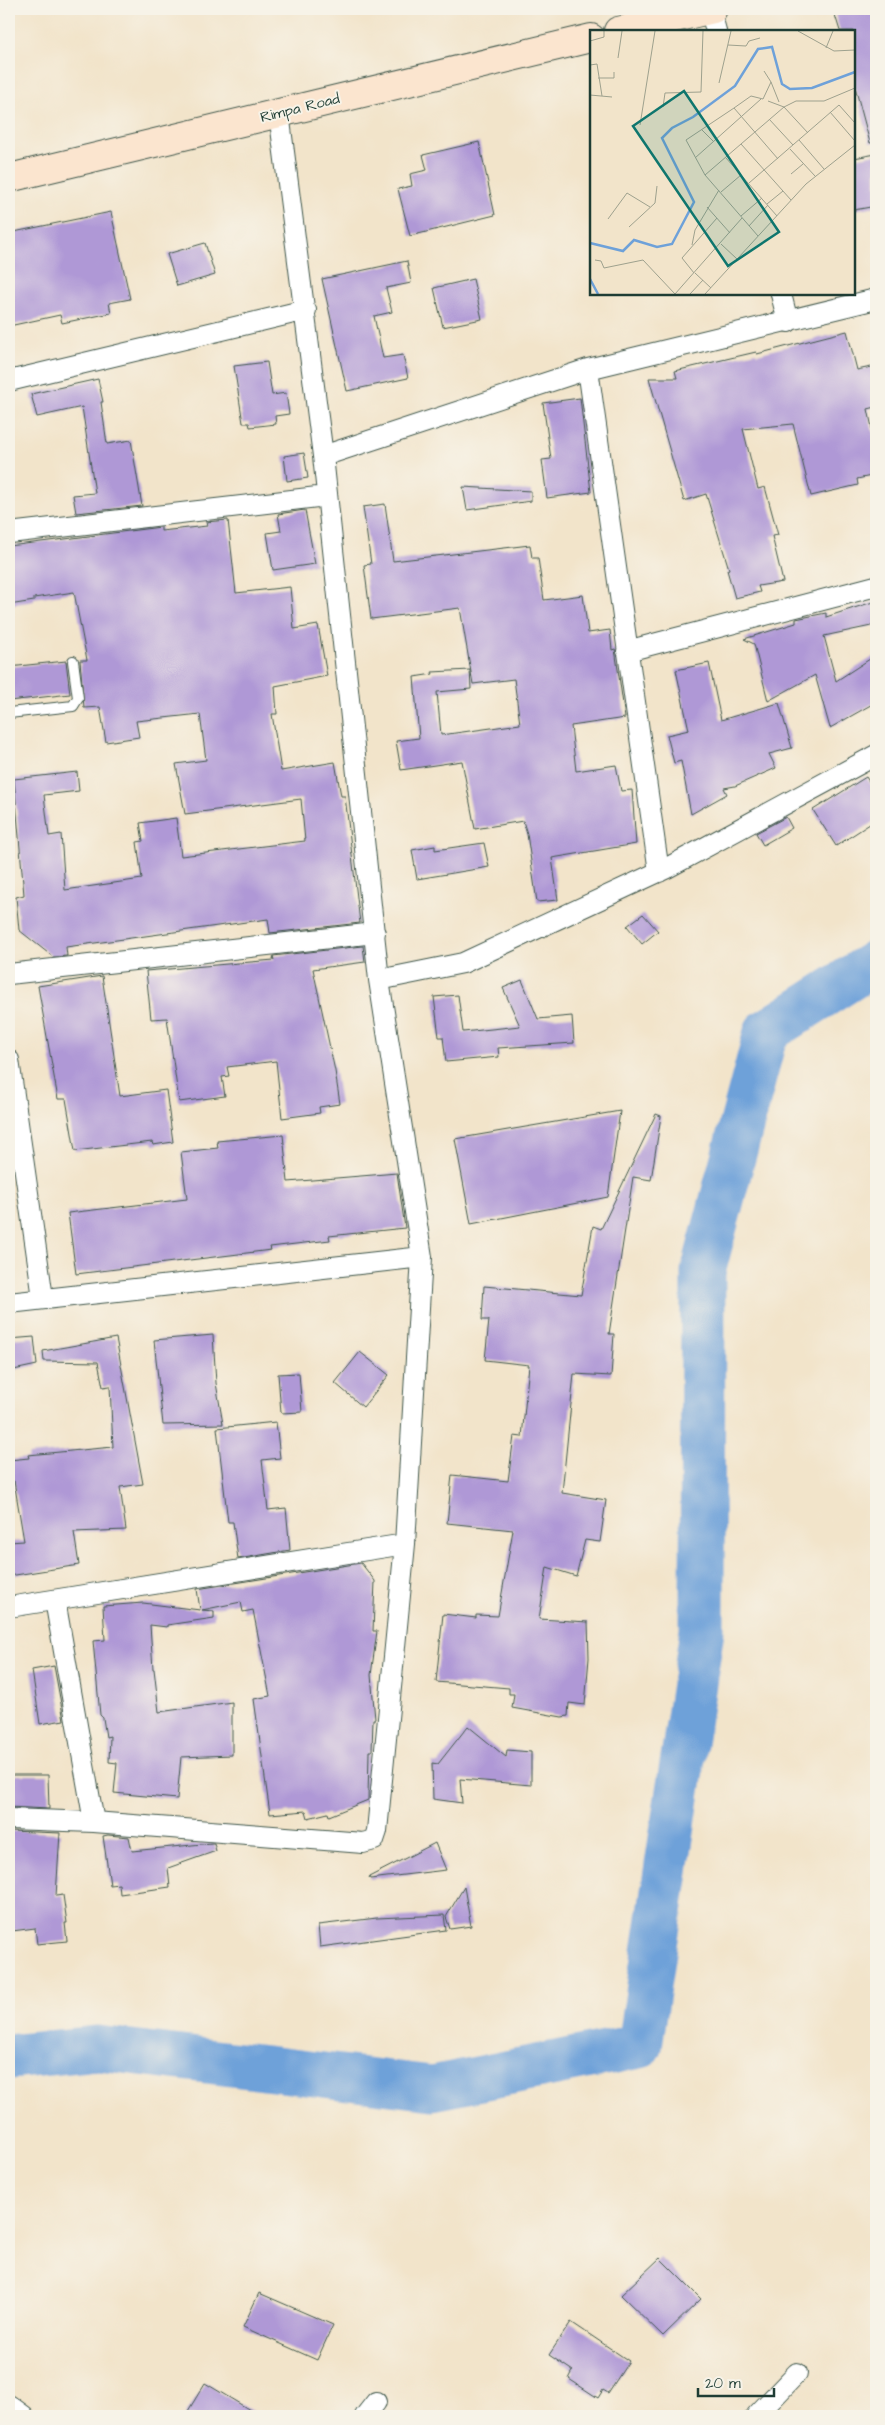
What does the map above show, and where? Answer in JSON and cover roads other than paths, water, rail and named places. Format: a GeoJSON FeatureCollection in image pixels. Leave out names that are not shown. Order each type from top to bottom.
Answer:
{"type":"FeatureCollection","features":[{"type":"Feature","properties":{"kind":"street"},"geometry":{"type":"LineString","coordinates":[[622,30],[711,9],[716,30]]}},
{"type":"Feature","properties":{"kind":"street","name":"Rimpa Road"},"geometry":{"type":"LineString","coordinates":[[9,178],[590,38]]}},
{"type":"Feature","properties":{"kind":"street"},"geometry":{"type":"LineString","coordinates":[[9,1819],[94,1822],[363,1842],[374,1840],[377,1830],[405,1544],[422,1257],[379,980],[326,496],[324,456],[279,113]]}},
{"type":"Feature","properties":{"kind":"street"},"geometry":{"type":"LineString","coordinates":[[781,295],[788,322]]}},
{"type":"Feature","properties":{"kind":"street"},"geometry":{"type":"LineString","coordinates":[[324,456],[588,369],[788,322],[876,299]]}},
{"type":"Feature","properties":{"kind":"street"},"geometry":{"type":"LineString","coordinates":[[9,381],[306,310]]}},
{"type":"Feature","properties":{"kind":"street"},"geometry":{"type":"LineString","coordinates":[[588,369],[659,872]]}},
{"type":"Feature","properties":{"kind":"street"},"geometry":{"type":"LineString","coordinates":[[9,533],[326,496]]}},
{"type":"Feature","properties":{"kind":"street"},"geometry":{"type":"LineString","coordinates":[[627,651],[876,586]]}},
{"type":"Feature","properties":{"kind":"street"},"geometry":{"type":"LineString","coordinates":[[379,980],[463,963],[659,872],[876,755]]}},
{"type":"Feature","properties":{"kind":"street"},"geometry":{"type":"LineString","coordinates":[[9,974],[375,933]]}},
{"type":"Feature","properties":{"kind":"street"},"geometry":{"type":"LineString","coordinates":[[9,1060],[43,1298]]}},
{"type":"Feature","properties":{"kind":"street"},"geometry":{"type":"LineString","coordinates":[[9,1303],[422,1257]]}},
{"type":"Feature","properties":{"kind":"street"},"geometry":{"type":"LineString","coordinates":[[9,1606],[405,1544]]}},
{"type":"Feature","properties":{"kind":"street"},"geometry":{"type":"LineString","coordinates":[[55,1600],[94,1822]]}},
{"type":"Feature","properties":{"kind":"street"},"geometry":{"type":"LineString","coordinates":[[756,2416],[797,2373]]}},
{"type":"Feature","properties":{"kind":"street"},"geometry":{"type":"LineString","coordinates":[[9,2406],[24,2416]]}},
{"type":"Feature","properties":{"kind":"lane"},"geometry":{"type":"LineString","coordinates":[[9,713],[73,706],[78,698],[73,662]]}},
{"type":"Feature","properties":{"kind":"waterway"},"geometry":{"type":"LineString","coordinates":[[9,2057],[98,2048],[432,2088],[640,2046],[702,1630],[703,1272],[766,1032],[876,962]]}}]}
